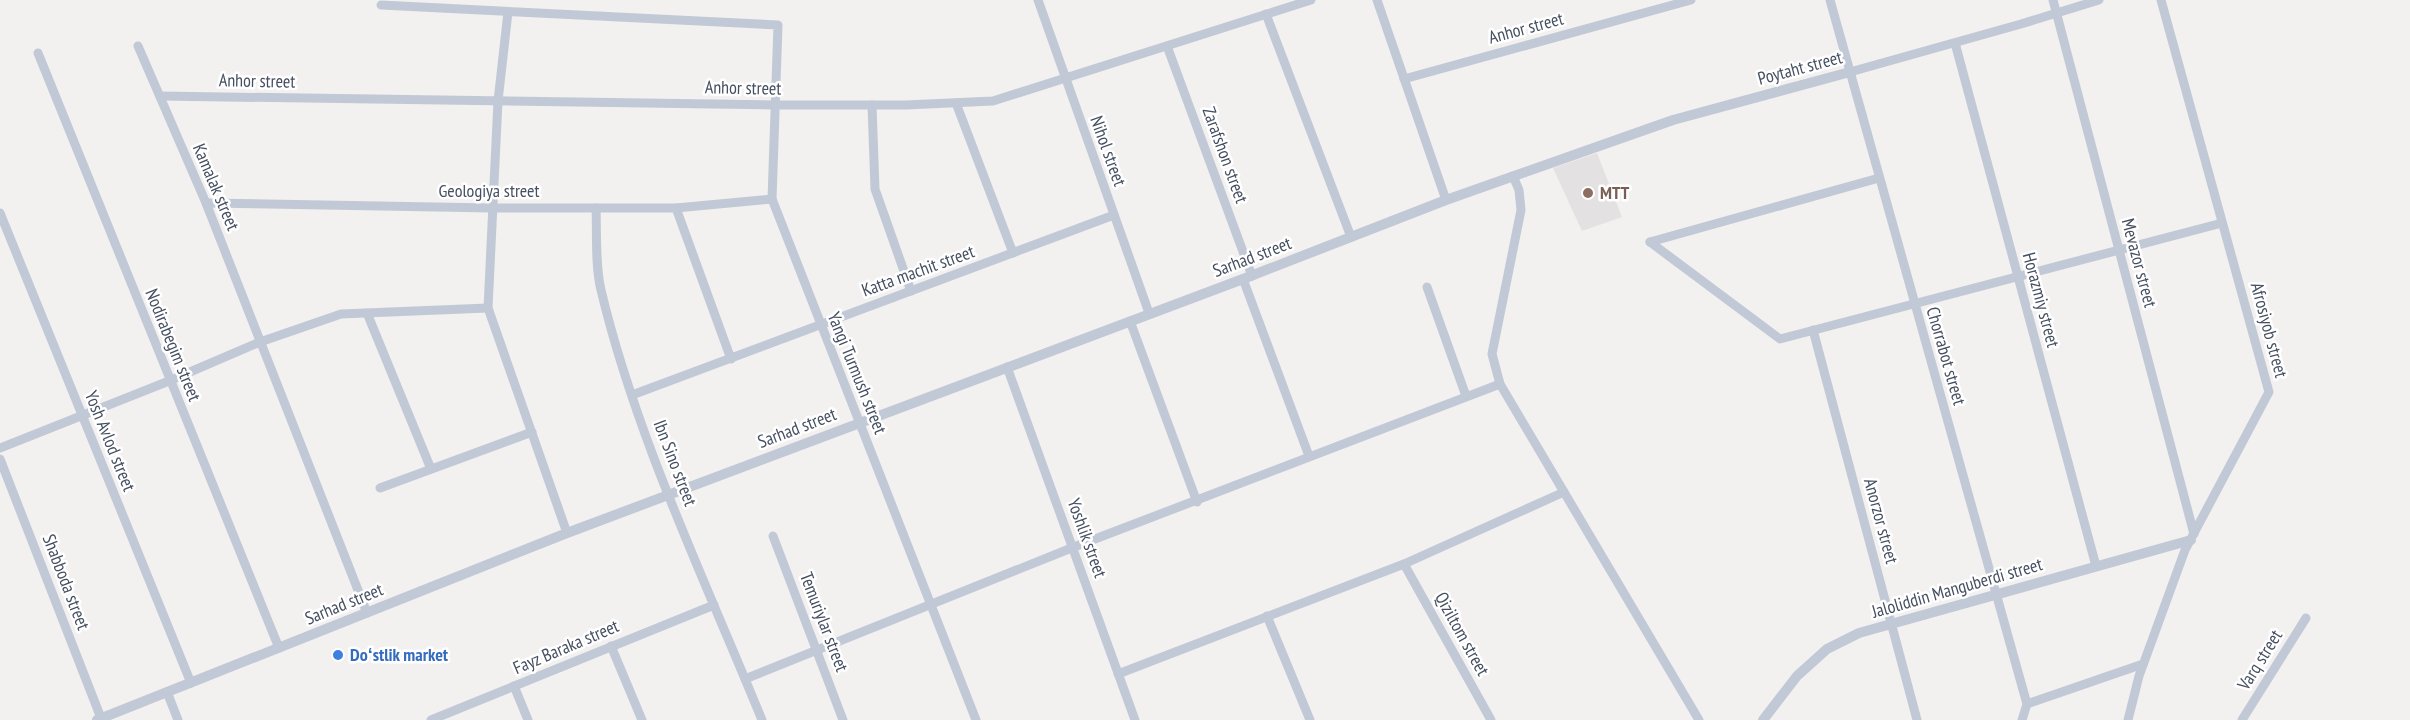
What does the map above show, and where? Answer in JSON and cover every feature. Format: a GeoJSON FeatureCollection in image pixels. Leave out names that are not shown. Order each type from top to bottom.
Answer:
{"type":"FeatureCollection","features":[{"type":"Feature","properties":{"kind":"street","name":"Nihol street"},"geometry":{"type":"LineString","coordinates":[[1038,0],[1149,313]]}},
{"type":"Feature","properties":{"kind":"street","name":"Anhor street"},"geometry":{"type":"LineString","coordinates":[[160,96],[776,105],[993,101],[1311,0]]}},
{"type":"Feature","properties":{"kind":"street"},"geometry":{"type":"LineString","coordinates":[[1377,0],[1446,200]]}},
{"type":"Feature","properties":{"kind":"street","name":"Anhor street"},"geometry":{"type":"LineString","coordinates":[[1404,79],[1691,0]]}},
{"type":"Feature","properties":{"kind":"street","name":"Chorrabot street"},"geometry":{"type":"LineString","coordinates":[[1830,0],[2027,704]]}},
{"type":"Feature","properties":{"kind":"street","name":"Mevazor street"},"geometry":{"type":"LineString","coordinates":[[2053,0],[2192,537]]}},
{"type":"Feature","properties":{"kind":"street","name":"Poytaht street"},"geometry":{"type":"LineString","coordinates":[[1513,176],[1673,120],[1955,43],[2098,0]]}},
{"type":"Feature","properties":{"kind":"street","name":"Afrosiyob street"},"geometry":{"type":"LineString","coordinates":[[2128,720],[2144,664],[2192,537],[2269,392],[2161,0]]}},
{"type":"Feature","properties":{"kind":"street"},"geometry":{"type":"LineString","coordinates":[[381,5],[508,12],[498,101],[488,308],[567,533]]}},
{"type":"Feature","properties":{"kind":"street","name":"Yangi Turmush street"},"geometry":{"type":"LineString","coordinates":[[508,12],[778,25],[772,199],[976,720]]}},
{"type":"Feature","properties":{"kind":"street"},"geometry":{"type":"LineString","coordinates":[[1266,14],[1351,237]]}},
{"type":"Feature","properties":{"kind":"street","name":"Horazmiy street"},"geometry":{"type":"LineString","coordinates":[[1955,43],[2096,566]]}},
{"type":"Feature","properties":{"kind":"street","name":"Kamalak street"},"geometry":{"type":"LineString","coordinates":[[138,46],[206,203],[368,613]]}},
{"type":"Feature","properties":{"kind":"street","name":"Zarafshon street"},"geometry":{"type":"LineString","coordinates":[[1167,46],[1309,456]]}},
{"type":"Feature","properties":{"kind":"street","name":"Nodirabegim street"},"geometry":{"type":"LineString","coordinates":[[39,53],[169,381],[279,648]]}},
{"type":"Feature","properties":{"kind":"street"},"geometry":{"type":"LineString","coordinates":[[956,103],[1013,253]]}},
{"type":"Feature","properties":{"kind":"street"},"geometry":{"type":"LineString","coordinates":[[872,105],[875,189],[911,291]]}},
{"type":"Feature","properties":{"kind":"street"},"geometry":{"type":"LineString","coordinates":[[1513,176],[1519,190],[1521,210],[1492,354],[1500,384],[1699,720]]}},
{"type":"Feature","properties":{"kind":"street","name":"Sarhad street"},"geometry":{"type":"LineString","coordinates":[[99,719],[567,533],[1513,176]]}},
{"type":"Feature","properties":{"kind":"street"},"geometry":{"type":"LineString","coordinates":[[1879,177],[1650,242],[1780,339],[2120,252],[2222,223]]}},
{"type":"Feature","properties":{"kind":"street","name":"Geologiya street"},"geometry":{"type":"LineString","coordinates":[[206,203],[492,208],[676,208],[772,199]]}},
{"type":"Feature","properties":{"kind":"street","name":"Ibn Sino street"},"geometry":{"type":"LineString","coordinates":[[596,208],[600,288],[632,395],[669,495],[762,720]]}},
{"type":"Feature","properties":{"kind":"street"},"geometry":{"type":"LineString","coordinates":[[676,208],[732,358]]}},
{"type":"Feature","properties":{"kind":"street","name":"Yosh Avlod street"},"geometry":{"type":"LineString","coordinates":[[0,213],[191,682]]}},
{"type":"Feature","properties":{"kind":"street","name":"Katta machit street"},"geometry":{"type":"LineString","coordinates":[[632,395],[1114,215]]}},
{"type":"Feature","properties":{"kind":"street"},"geometry":{"type":"LineString","coordinates":[[1427,287],[1466,396]]}},
{"type":"Feature","properties":{"kind":"street"},"geometry":{"type":"LineString","coordinates":[[0,448],[260,342],[341,314],[488,308]]}},
{"type":"Feature","properties":{"kind":"street"},"geometry":{"type":"LineString","coordinates":[[367,313],[431,469]]}},
{"type":"Feature","properties":{"kind":"street"},"geometry":{"type":"LineString","coordinates":[[1130,321],[1197,502]]}},
{"type":"Feature","properties":{"kind":"street","name":"Anorzor street"},"geometry":{"type":"LineString","coordinates":[[1813,330],[1917,720]]}},
{"type":"Feature","properties":{"kind":"street","name":"Yoshlik street"},"geometry":{"type":"LineString","coordinates":[[1007,367],[1135,720]]}},
{"type":"Feature","properties":{"kind":"street"},"geometry":{"type":"LineString","coordinates":[[745,679],[1074,547],[1197,502],[1309,456],[1500,384]]}},
{"type":"Feature","properties":{"kind":"street"},"geometry":{"type":"LineString","coordinates":[[380,488],[532,432]]}},
{"type":"Feature","properties":{"kind":"street","name":"Shabboda street"},"geometry":{"type":"LineString","coordinates":[[0,459],[99,719]]}},
{"type":"Feature","properties":{"kind":"street"},"geometry":{"type":"LineString","coordinates":[[1118,674],[1404,564],[1564,492]]}},
{"type":"Feature","properties":{"kind":"street","name":"Temuriylar street"},"geometry":{"type":"LineString","coordinates":[[773,536],[843,720]]}},
{"type":"Feature","properties":{"kind":"street","name":"Jaloliddin Manguberdi street"},"geometry":{"type":"LineString","coordinates":[[1763,720],[1797,676],[1827,649],[1859,633],[2192,537]]}},
{"type":"Feature","properties":{"kind":"street","name":"Qiziltom street"},"geometry":{"type":"LineString","coordinates":[[1404,564],[1491,720]]}},
{"type":"Feature","properties":{"kind":"street","name":"Fayz Baraka street"},"geometry":{"type":"LineString","coordinates":[[430,720],[714,605]]}},
{"type":"Feature","properties":{"kind":"street"},"geometry":{"type":"LineString","coordinates":[[1267,616],[1310,720]]}},
{"type":"Feature","properties":{"kind":"street","name":"Varq street"},"geometry":{"type":"LineString","coordinates":[[2242,720],[2306,618]]}},
{"type":"Feature","properties":{"kind":"street"},"geometry":{"type":"LineString","coordinates":[[611,646],[642,720]]}},
{"type":"Feature","properties":{"kind":"street"},"geometry":{"type":"LineString","coordinates":[[2022,720],[2027,704],[2144,664]]}},
{"type":"Feature","properties":{"kind":"street"},"geometry":{"type":"LineString","coordinates":[[514,686],[528,720]]}},
{"type":"Feature","properties":{"kind":"street"},"geometry":{"type":"LineString","coordinates":[[167,692],[178,720]]}},
{"type":"Feature","properties":{"kind":"shaded area","name":"MTT"},"geometry":{"type":"Polygon","coordinates":[[[1597,153],[1622,217],[1582,231],[1553,168],[1597,153]]]}},
{"type":"Feature","properties":{"kind":"place","name":"MTT"},"geometry":{"type":"Point","coordinates":[1588,193]}},
{"type":"Feature","properties":{"kind":"place","name":"Doʻstlik market"},"geometry":{"type":"Point","coordinates":[338,655]}}]}
